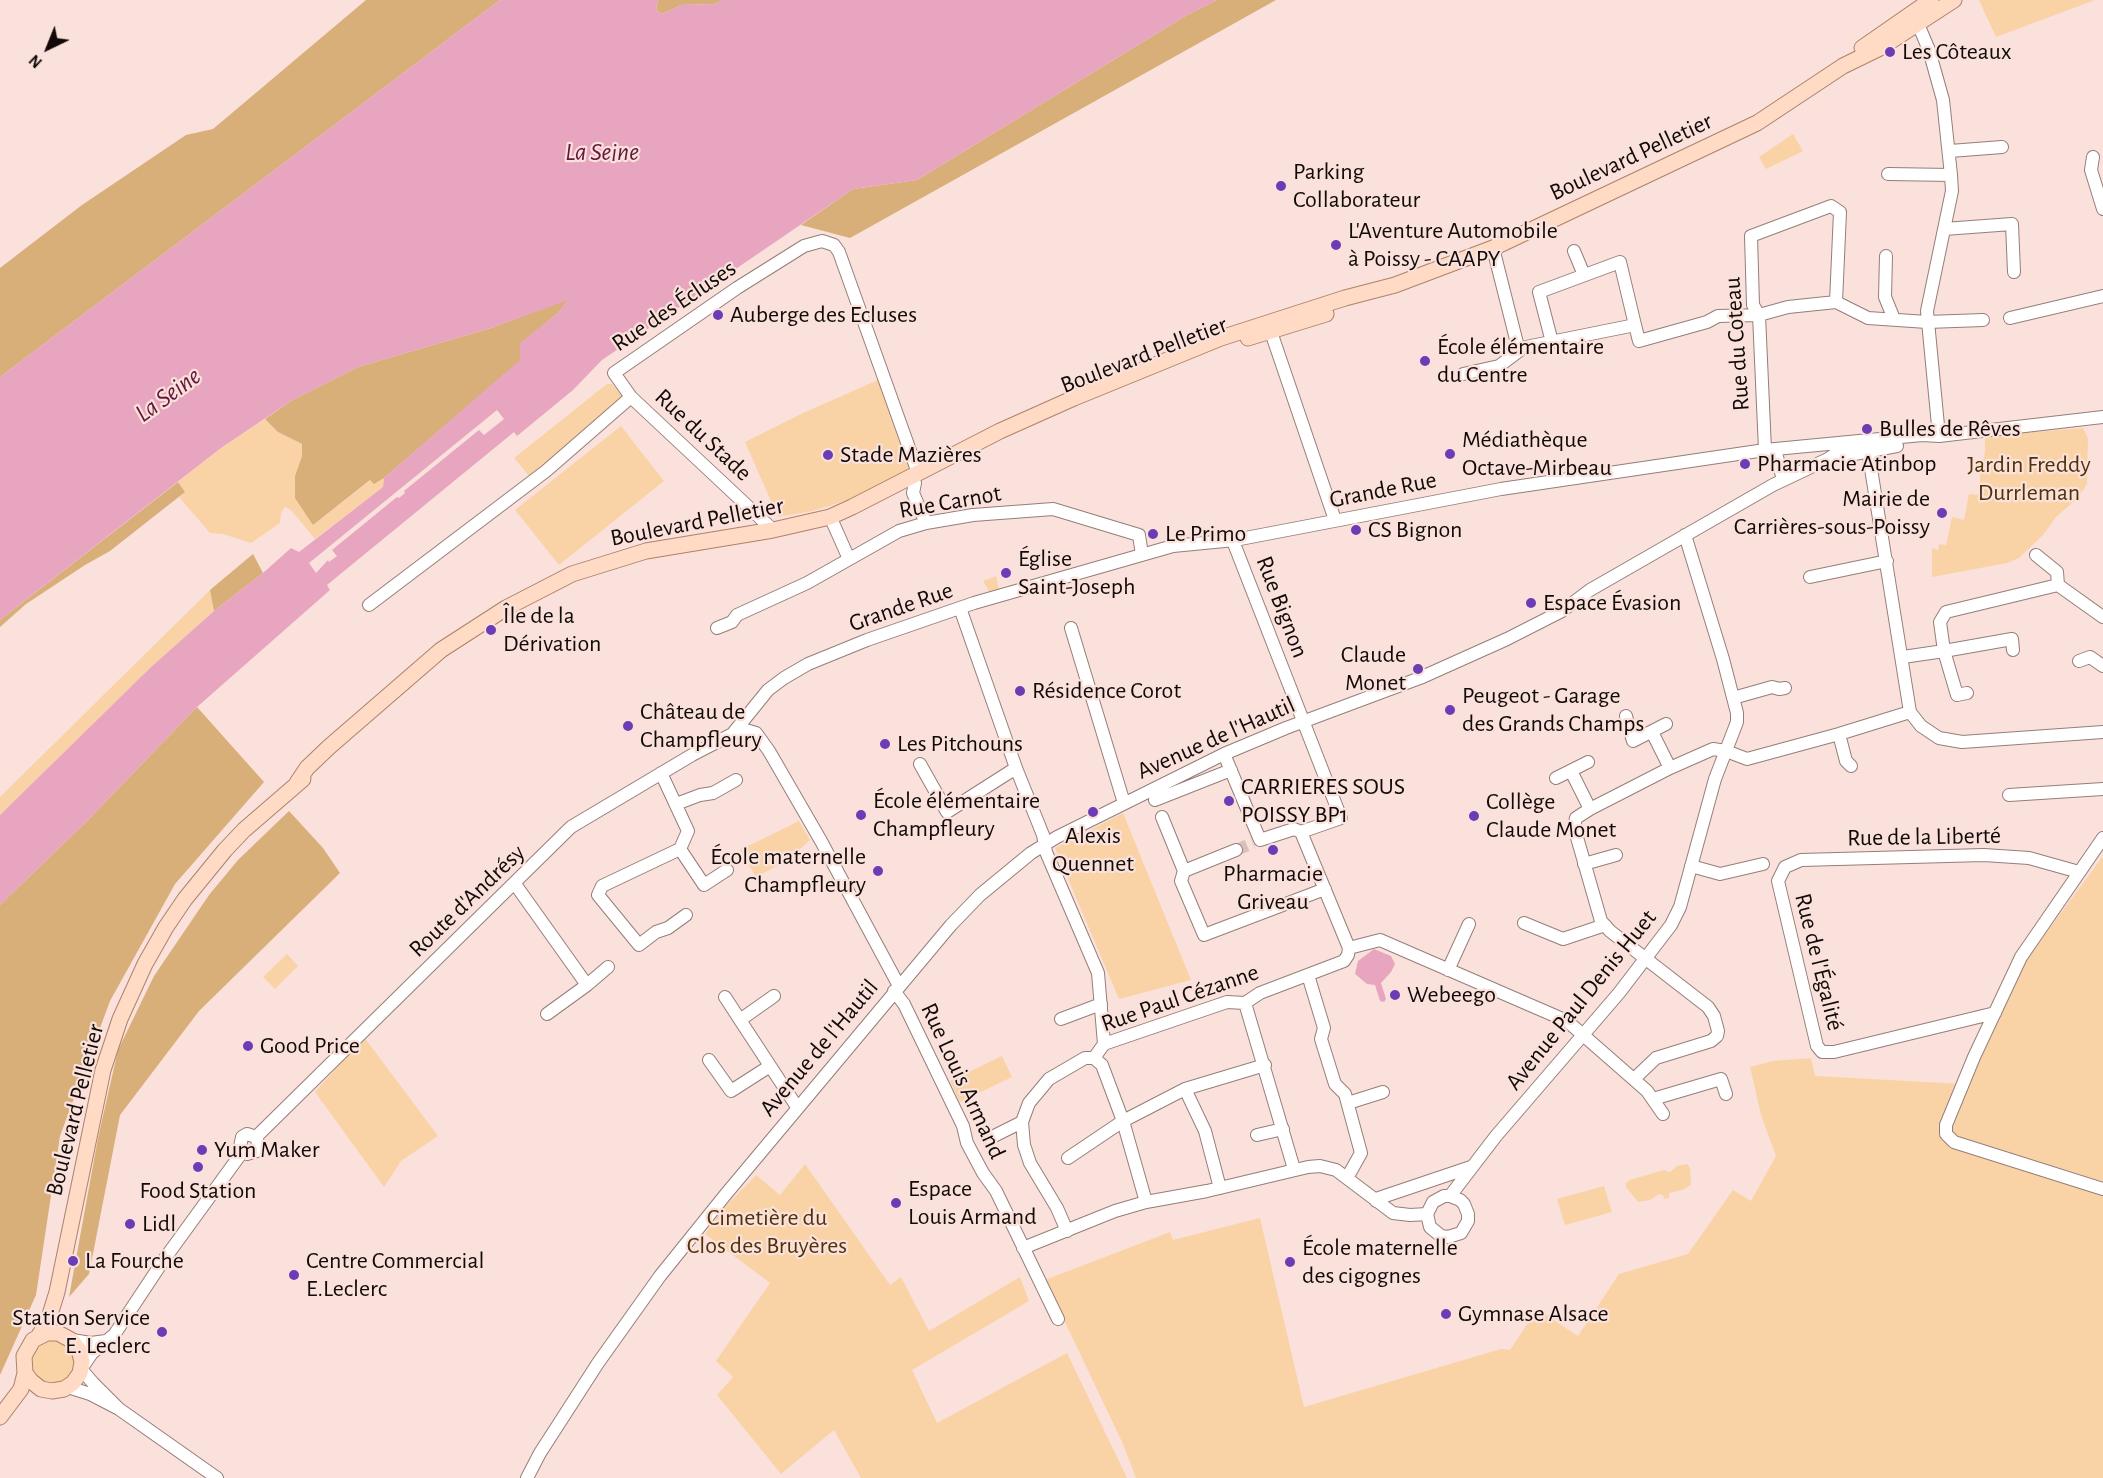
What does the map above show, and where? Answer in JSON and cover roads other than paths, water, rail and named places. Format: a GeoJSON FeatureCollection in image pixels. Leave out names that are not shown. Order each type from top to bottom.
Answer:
{"type":"FeatureCollection","features":[{"type":"Feature","properties":{"kind":"main road","name":"Boulevard Pelletier"},"geometry":{"type":"LineString","coordinates":[[297,783],[307,768],[329,747],[441,650],[480,623],[572,574],[646,551],[773,530],[830,517],[916,478],[1000,431],[1221,338],[1267,328],[1373,289],[1395,285],[1493,248],[1757,123],[1843,66],[1882,47],[1913,20],[1931,0]]}},
{"type":"Feature","properties":{"kind":"main road","name":"Boulevard Pelletier"},"geometry":{"type":"LineString","coordinates":[[1913,20],[1954,0]]}},
{"type":"Feature","properties":{"kind":"main road","name":"Boulevard Pelletier"},"geometry":{"type":"LineString","coordinates":[[38,1337],[48,1321],[57,1292],[103,1070],[120,1019],[135,984],[166,927],[198,882],[244,830],[453,649],[508,612],[538,596],[609,566],[647,556],[810,529],[833,523],[878,504],[916,478]]}},
{"type":"Feature","properties":{"kind":"main road","name":"Boulevard Pelletier"},"geometry":{"type":"LineString","coordinates":[[57,1292],[60,1314],[70,1339]]}},
{"type":"Feature","properties":{"kind":"main road"},"geometry":{"type":"LineString","coordinates":[[53,1333],[70,1339],[80,1352],[81,1369],[76,1379],[68,1387],[54,1391],[43,1390],[32,1383],[25,1373],[23,1362],[31,1342],[38,1337],[53,1333]]}},
{"type":"Feature","properties":{"kind":"main road"},"geometry":{"type":"LineString","coordinates":[[0,1417],[19,1392],[25,1373]]}},
{"type":"Feature","properties":{"kind":"main road"},"geometry":{"type":"LineString","coordinates":[[0,1426],[25,1398],[43,1390]]}},
{"type":"Feature","properties":{"kind":"street"},"geometry":{"type":"LineString","coordinates":[[1913,20],[1929,50],[1943,100],[1952,176],[1952,191],[1927,311],[1939,436]]}},
{"type":"Feature","properties":{"kind":"street"},"geometry":{"type":"LineString","coordinates":[[1950,151],[2002,147]]}},
{"type":"Feature","properties":{"kind":"street"},"geometry":{"type":"LineString","coordinates":[[2093,157],[2091,170],[2103,209]]}},
{"type":"Feature","properties":{"kind":"street"},"geometry":{"type":"LineString","coordinates":[[1888,174],[1952,176]]}},
{"type":"Feature","properties":{"kind":"street","name":"Rue du Coteau"},"geometry":{"type":"LineString","coordinates":[[1783,480],[1770,450],[1759,315],[1753,305],[1751,236],[1831,206],[1840,212],[1836,302]]}},
{"type":"Feature","properties":{"kind":"street"},"geometry":{"type":"LineString","coordinates":[[1944,229],[2012,224],[2013,272]]}},
{"type":"Feature","properties":{"kind":"street","name":"Rue des Écluses"},"geometry":{"type":"LineString","coordinates":[[631,397],[614,374],[747,282],[804,246],[822,241],[834,245],[839,252],[916,478],[914,493],[926,523]]}},
{"type":"Feature","properties":{"kind":"street"},"geometry":{"type":"LineString","coordinates":[[1463,374],[1499,366],[1519,351],[1493,248]]}},
{"type":"Feature","properties":{"kind":"street"},"geometry":{"type":"LineString","coordinates":[[1574,251],[1584,275]]}},
{"type":"Feature","properties":{"kind":"street"},"geometry":{"type":"LineString","coordinates":[[1886,256],[1885,297],[1894,319]]}},
{"type":"Feature","properties":{"kind":"street"},"geometry":{"type":"LineString","coordinates":[[1552,342],[1539,292],[1620,262],[1639,340],[1707,322],[1718,316],[1759,315],[1788,307],[1836,302],[1868,318],[1928,322],[1983,320]]}},
{"type":"Feature","properties":{"kind":"street"},"geometry":{"type":"LineString","coordinates":[[2010,318],[2103,296]]}},
{"type":"Feature","properties":{"kind":"street"},"geometry":{"type":"LineString","coordinates":[[1526,347],[1635,325]]}},
{"type":"Feature","properties":{"kind":"street"},"geometry":{"type":"LineString","coordinates":[[1267,328],[1335,520]]}},
{"type":"Feature","properties":{"kind":"street"},"geometry":{"type":"LineString","coordinates":[[369,605],[546,471],[631,397]]}},
{"type":"Feature","properties":{"kind":"street","name":"Rue du Stade"},"geometry":{"type":"LineString","coordinates":[[631,397],[773,530]]}},
{"type":"Feature","properties":{"kind":"street"},"geometry":{"type":"LineString","coordinates":[[1828,459],[1928,441],[1939,436],[2103,417]]}},
{"type":"Feature","properties":{"kind":"street","name":"Grande Rue"},"geometry":{"type":"LineString","coordinates":[[734,732],[745,716],[772,687],[784,678],[808,664],[867,639],[960,608],[1173,546],[1233,540],[1501,489],[1770,450],[1922,435],[1939,436]]}},
{"type":"Feature","properties":{"kind":"street"},"geometry":{"type":"LineString","coordinates":[[1828,459],[1853,442]]}},
{"type":"Feature","properties":{"kind":"street"},"geometry":{"type":"LineString","coordinates":[[1868,450],[1910,712],[1921,726],[1939,738],[1962,742],[2103,732]]}},
{"type":"Feature","properties":{"kind":"street","name":"Avenue de l'Hautil"},"geometry":{"type":"LineString","coordinates":[[1156,803],[1224,754],[1304,721],[1420,678],[1498,644],[1562,611],[1590,590],[1783,480],[1828,459]]}},
{"type":"Feature","properties":{"kind":"street","name":"Rue Carnot"},"geometry":{"type":"LineString","coordinates":[[717,628],[732,622],[736,615],[807,583],[899,531],[926,523],[973,515],[1053,509],[1139,536],[1142,555]]}},
{"type":"Feature","properties":{"kind":"street"},"geometry":{"type":"LineString","coordinates":[[833,523],[849,559]]}},
{"type":"Feature","properties":{"kind":"street","name":"Avenue Paul Denis Huet"},"geometry":{"type":"LineString","coordinates":[[1427,1214],[1438,1198],[1450,1196],[1471,1167],[1646,959],[1675,919],[1680,907],[1714,779],[1737,722],[1733,698],[1685,535]]}},
{"type":"Feature","properties":{"kind":"street","name":"Rue Bignon"},"geometry":{"type":"LineString","coordinates":[[1233,540],[1341,818],[1301,832]]}},
{"type":"Feature","properties":{"kind":"street"},"geometry":{"type":"LineString","coordinates":[[2036,555],[2058,572],[2058,585]]}},
{"type":"Feature","properties":{"kind":"street"},"geometry":{"type":"LineString","coordinates":[[1810,576],[1887,561]]}},
{"type":"Feature","properties":{"kind":"street"},"geometry":{"type":"LineString","coordinates":[[1967,693],[1957,695],[1944,651],[1940,622],[1946,612],[2058,585],[2103,617]]}},
{"type":"Feature","properties":{"kind":"street"},"geometry":{"type":"LineString","coordinates":[[960,608],[1046,852],[1098,973],[1104,1044]]}},
{"type":"Feature","properties":{"kind":"street"},"geometry":{"type":"LineString","coordinates":[[1071,628],[1124,803]]}},
{"type":"Feature","properties":{"kind":"street"},"geometry":{"type":"LineString","coordinates":[[1903,657],[2012,639],[2013,650]]}},
{"type":"Feature","properties":{"kind":"street"},"geometry":{"type":"LineString","coordinates":[[2079,661],[2090,657],[2103,666]]}},
{"type":"Feature","properties":{"kind":"street"},"geometry":{"type":"LineString","coordinates":[[1733,698],[1772,687],[1785,688]]}},
{"type":"Feature","properties":{"kind":"street"},"geometry":{"type":"LineString","coordinates":[[1634,1079],[1656,1058],[1711,1041],[1717,1036],[1718,1031],[1714,1016],[1708,1008],[1601,921],[1574,823],[1580,815],[1670,768],[1713,749],[1747,759],[1910,712]]}},
{"type":"Feature","properties":{"kind":"street","name":"Rue Louis Armand"},"geometry":{"type":"LineString","coordinates":[[750,713],[750,720],[816,834],[896,988],[963,1126],[968,1143],[983,1173],[996,1191],[1058,1319]]}},
{"type":"Feature","properties":{"kind":"street"},"geometry":{"type":"LineString","coordinates":[[1626,716],[1633,741],[1666,724]]}},
{"type":"Feature","properties":{"kind":"street"},"geometry":{"type":"LineString","coordinates":[[734,732],[748,729],[759,735]]}},
{"type":"Feature","properties":{"kind":"street","name":"Route d'Andrésy"},"geometry":{"type":"LineString","coordinates":[[81,1369],[89,1357],[114,1335],[163,1261],[243,1151],[240,1147],[242,1137],[247,1134],[256,1137],[578,822],[734,732]]}},
{"type":"Feature","properties":{"kind":"street"},"geometry":{"type":"LineString","coordinates":[[1652,732],[1670,768]]}},
{"type":"Feature","properties":{"kind":"street"},"geometry":{"type":"LineString","coordinates":[[1839,734],[1846,761],[1851,766]]}},
{"type":"Feature","properties":{"kind":"street"},"geometry":{"type":"LineString","coordinates":[[1224,754],[1257,842],[1294,829],[1301,832],[1348,948],[1380,940],[1567,1022],[1634,1079],[1653,1099],[1663,1114]]}},
{"type":"Feature","properties":{"kind":"street"},"geometry":{"type":"LineString","coordinates":[[1556,778],[1588,762]]}},
{"type":"Feature","properties":{"kind":"street"},"geometry":{"type":"LineString","coordinates":[[920,764],[947,812],[1016,768]]}},
{"type":"Feature","properties":{"kind":"street","name":"Avenue de l'Hautil"},"geometry":{"type":"LineString","coordinates":[[527,1478],[540,1453],[598,1363],[660,1276],[896,988],[980,895],[1045,844],[1124,803],[1156,803],[1231,770]]}},
{"type":"Feature","properties":{"kind":"street"},"geometry":{"type":"LineString","coordinates":[[1571,771],[1590,809]]}},
{"type":"Feature","properties":{"kind":"street"},"geometry":{"type":"LineString","coordinates":[[661,774],[688,831],[680,849],[602,886],[598,895],[639,945],[656,932],[668,928],[686,915]]}},
{"type":"Feature","properties":{"kind":"street"},"geometry":{"type":"LineString","coordinates":[[676,804],[713,793],[736,780]]}},
{"type":"Feature","properties":{"kind":"street"},"geometry":{"type":"LineString","coordinates":[[2009,795],[2103,789]]}},
{"type":"Feature","properties":{"kind":"street"},"geometry":{"type":"LineString","coordinates":[[1156,803],[1184,871],[1181,881],[1203,935],[1325,889]]}},
{"type":"Feature","properties":{"kind":"street"},"geometry":{"type":"LineString","coordinates":[[2103,838],[2021,957],[1974,1057],[1946,1125],[1946,1134],[1954,1142],[2103,1189]]}},
{"type":"Feature","properties":{"kind":"street"},"geometry":{"type":"LineString","coordinates":[[680,849],[704,885],[727,870]]}},
{"type":"Feature","properties":{"kind":"street"},"geometry":{"type":"LineString","coordinates":[[1184,871],[1236,850]]}},
{"type":"Feature","properties":{"kind":"street"},"geometry":{"type":"LineString","coordinates":[[1584,864],[1616,855]]}},
{"type":"Feature","properties":{"kind":"street","name":"Rue de la Liberté"},"geometry":{"type":"LineString","coordinates":[[1778,881],[1785,867],[1801,860],[1984,855],[2029,858],[2079,872]]}},
{"type":"Feature","properties":{"kind":"street"},"geometry":{"type":"LineString","coordinates":[[1691,866],[1720,874],[1763,864]]}},
{"type":"Feature","properties":{"kind":"street","name":"Rue de l'Égalité"},"geometry":{"type":"LineString","coordinates":[[1778,881],[1817,1046],[1822,1052],[1844,1050],[1995,1013]]}},
{"type":"Feature","properties":{"kind":"street"},"geometry":{"type":"LineString","coordinates":[[515,884],[587,985]]}},
{"type":"Feature","properties":{"kind":"street"},"geometry":{"type":"LineString","coordinates":[[1524,923],[1563,939],[1605,925]]}},
{"type":"Feature","properties":{"kind":"street"},"geometry":{"type":"LineString","coordinates":[[1448,970],[1469,924]]}},
{"type":"Feature","properties":{"kind":"street","name":"Rue Paul Cézanne"},"geometry":{"type":"LineString","coordinates":[[1022,1122],[1029,1103],[1049,1079],[1085,1058],[1094,1058],[1104,1044],[1227,1002],[1245,1003],[1260,993],[1344,961],[1348,955],[1348,948]]}},
{"type":"Feature","properties":{"kind":"street"},"geometry":{"type":"LineString","coordinates":[[547,1014],[608,968]]}},
{"type":"Feature","properties":{"kind":"street"},"geometry":{"type":"LineString","coordinates":[[1308,975],[1324,1028],[1321,1039],[1331,1073],[1335,1084],[1345,1094],[1361,1154],[1347,1178]]}},
{"type":"Feature","properties":{"kind":"street"},"geometry":{"type":"LineString","coordinates":[[740,1020],[774,996]]}},
{"type":"Feature","properties":{"kind":"street"},"geometry":{"type":"LineString","coordinates":[[724,997],[797,1107]]}},
{"type":"Feature","properties":{"kind":"street"},"geometry":{"type":"LineString","coordinates":[[1245,1003],[1294,1169]]}},
{"type":"Feature","properties":{"kind":"street"},"geometry":{"type":"LineString","coordinates":[[1061,1019],[1101,1004]]}},
{"type":"Feature","properties":{"kind":"street"},"geometry":{"type":"LineString","coordinates":[[1094,1058],[1102,1065],[1123,1121],[1146,1202]]}},
{"type":"Feature","properties":{"kind":"street"},"geometry":{"type":"LineString","coordinates":[[710,1060],[732,1091],[770,1066]]}},
{"type":"Feature","properties":{"kind":"street"},"geometry":{"type":"LineString","coordinates":[[1068,1158],[1123,1121],[1185,1089],[1265,1065]]}},
{"type":"Feature","properties":{"kind":"street"},"geometry":{"type":"LineString","coordinates":[[1653,1099],[1721,1079],[1726,1094]]}},
{"type":"Feature","properties":{"kind":"street"},"geometry":{"type":"LineString","coordinates":[[1185,1089],[1205,1131],[1220,1188]]}},
{"type":"Feature","properties":{"kind":"street"},"geometry":{"type":"LineString","coordinates":[[1348,1103],[1383,1092]]}},
{"type":"Feature","properties":{"kind":"street"},"geometry":{"type":"LineString","coordinates":[[990,1138],[1022,1122],[1024,1145],[1030,1163],[1057,1208],[1066,1231]]}},
{"type":"Feature","properties":{"kind":"street"},"geometry":{"type":"LineString","coordinates":[[1257,1135],[1283,1129]]}},
{"type":"Feature","properties":{"kind":"street"},"geometry":{"type":"LineString","coordinates":[[1023,1248],[1115,1211],[1294,1169],[1320,1166],[1336,1170],[1376,1201],[1401,1215],[1427,1214],[1430,1227],[1441,1236],[1455,1236],[1461,1233],[1468,1221],[1467,1209],[1461,1200],[1450,1196]]}},
{"type":"Feature","properties":{"kind":"street"},"geometry":{"type":"LineString","coordinates":[[1376,1201],[1379,1198],[1471,1167]]}},
{"type":"Feature","properties":{"kind":"street"},"geometry":{"type":"LineString","coordinates":[[70,1339],[91,1343],[107,1341]]}},
{"type":"Feature","properties":{"kind":"street"},"geometry":{"type":"LineString","coordinates":[[81,1369],[119,1409]]}},
{"type":"Feature","properties":{"kind":"street"},"geometry":{"type":"LineString","coordinates":[[68,1387],[90,1394],[119,1409],[217,1478]]}},
{"type":"Feature","properties":{"kind":"water","name":"La Seine"},"geometry":{"type":"Polygon","coordinates":[[[500,0],[658,0],[656,10],[662,14],[681,5],[714,4],[724,0],[1217,0],[1187,15],[917,180],[853,189],[602,360],[573,390],[517,436],[514,432],[327,585],[330,590],[197,707],[87,821],[0,905],[0,815],[150,668],[214,611],[291,548],[299,552],[383,487],[384,478],[520,360],[520,343],[558,313],[568,300],[491,328],[358,367],[291,401],[221,448],[0,620],[0,377],[500,0]],[[497,410],[309,563],[316,573],[328,560],[329,562],[337,556],[332,550],[397,497],[399,498],[405,493],[404,491],[479,430],[484,435],[504,419],[497,410]]]}},
{"type":"Feature","properties":{"kind":"water"},"geometry":{"type":"Polygon","coordinates":[[[1374,949],[1391,956],[1395,964],[1381,983],[1386,999],[1384,1002],[1380,1001],[1375,985],[1367,984],[1355,974],[1358,961],[1374,949]]]}},
{"type":"Feature","properties":{"kind":"tunnel"},"geometry":{"type":"LineString","coordinates":[[1236,850],[1253,843]]}},
{"type":"Feature","properties":{"kind":"place","name":"Les Côteaux"},"geometry":{"type":"Point","coordinates":[1890,52]}},
{"type":"Feature","properties":{"kind":"place","name":"Parking Collaborateur"},"geometry":{"type":"Point","coordinates":[1281,186]}},
{"type":"Feature","properties":{"kind":"place","name":"L'Aventure Automobile à Poissy - CAAPY"},"geometry":{"type":"Point","coordinates":[1336,245]}},
{"type":"Feature","properties":{"kind":"place","name":"Auberge des Ecluses"},"geometry":{"type":"Point","coordinates":[718,315]}},
{"type":"Feature","properties":{"kind":"place","name":"École élémentaire du Centre"},"geometry":{"type":"Point","coordinates":[1425,361]}},
{"type":"Feature","properties":{"kind":"place","name":"Bulles de Rêves"},"geometry":{"type":"Point","coordinates":[1867,429]}},
{"type":"Feature","properties":{"kind":"place","name":"Médiathèque Octave-Mirbeau"},"geometry":{"type":"Point","coordinates":[1450,454]}},
{"type":"Feature","properties":{"kind":"place","name":"Stade Mazières"},"geometry":{"type":"Point","coordinates":[828,455]}},
{"type":"Feature","properties":{"kind":"place","name":"Pharmacie Atinbop"},"geometry":{"type":"Point","coordinates":[1745,464]}},
{"type":"Feature","properties":{"kind":"place","name":"Mairie de Carrières-sous-Poissy"},"geometry":{"type":"Point","coordinates":[1942,513]}},
{"type":"Feature","properties":{"kind":"place","name":"CS Bignon"},"geometry":{"type":"Point","coordinates":[1356,530]}},
{"type":"Feature","properties":{"kind":"place","name":"Le Primo"},"geometry":{"type":"Point","coordinates":[1153,534]}},
{"type":"Feature","properties":{"kind":"place","name":"Église Saint-Joseph"},"geometry":{"type":"Point","coordinates":[1006,573]}},
{"type":"Feature","properties":{"kind":"place","name":"Espace Évasion"},"geometry":{"type":"Point","coordinates":[1531,603]}},
{"type":"Feature","properties":{"kind":"place","name":"Île de la Dérivation"},"geometry":{"type":"Point","coordinates":[491,630]}},
{"type":"Feature","properties":{"kind":"place","name":"Claude Monet"},"geometry":{"type":"Point","coordinates":[1418,669]}},
{"type":"Feature","properties":{"kind":"place","name":"Résidence Corot"},"geometry":{"type":"Point","coordinates":[1020,691]}},
{"type":"Feature","properties":{"kind":"place","name":"Peugeot - Garage des Grands Champs"},"geometry":{"type":"Point","coordinates":[1450,710]}},
{"type":"Feature","properties":{"kind":"place","name":"Château de Champfleury"},"geometry":{"type":"Point","coordinates":[628,726]}},
{"type":"Feature","properties":{"kind":"place","name":"Les Pitchouns"},"geometry":{"type":"Point","coordinates":[885,744]}},
{"type":"Feature","properties":{"kind":"place","name":"CARRIERES SOUS POISSY BP1"},"geometry":{"type":"Point","coordinates":[1229,801]}},
{"type":"Feature","properties":{"kind":"place","name":"Alexis Quennet"},"geometry":{"type":"Point","coordinates":[1093,812]}},
{"type":"Feature","properties":{"kind":"place","name":"École élémentaire Champfleury"},"geometry":{"type":"Point","coordinates":[861,815]}},
{"type":"Feature","properties":{"kind":"place","name":"Collège Claude Monet"},"geometry":{"type":"Point","coordinates":[1474,816]}},
{"type":"Feature","properties":{"kind":"place","name":"Pharmacie Griveau"},"geometry":{"type":"Point","coordinates":[1273,850]}},
{"type":"Feature","properties":{"kind":"place","name":"École maternelle Champfleury"},"geometry":{"type":"Point","coordinates":[878,871]}},
{"type":"Feature","properties":{"kind":"place","name":"Webeego"},"geometry":{"type":"Point","coordinates":[1395,995]}},
{"type":"Feature","properties":{"kind":"place","name":"Good Price"},"geometry":{"type":"Point","coordinates":[248,1046]}},
{"type":"Feature","properties":{"kind":"place","name":"Yum Maker"},"geometry":{"type":"Point","coordinates":[202,1150]}},
{"type":"Feature","properties":{"kind":"place","name":"Food Station"},"geometry":{"type":"Point","coordinates":[198,1167]}},
{"type":"Feature","properties":{"kind":"place","name":"Espace Louis Armand"},"geometry":{"type":"Point","coordinates":[896,1203]}},
{"type":"Feature","properties":{"kind":"place","name":"Lidl"},"geometry":{"type":"Point","coordinates":[130,1224]}},
{"type":"Feature","properties":{"kind":"place","name":"La Fourche"},"geometry":{"type":"Point","coordinates":[73,1261]}},
{"type":"Feature","properties":{"kind":"place","name":"École maternelle des cigognes"},"geometry":{"type":"Point","coordinates":[1290,1262]}},
{"type":"Feature","properties":{"kind":"place","name":"Centre Commercial E.Leclerc"},"geometry":{"type":"Point","coordinates":[294,1275]}},
{"type":"Feature","properties":{"kind":"place","name":"Gymnase Alsace"},"geometry":{"type":"Point","coordinates":[1446,1314]}},
{"type":"Feature","properties":{"kind":"place","name":"Station Service E. Leclerc"},"geometry":{"type":"Point","coordinates":[162,1332]}},
{"type":"Feature","properties":{"kind":"park label","name":"Jardin Freddy Durrleman"},"geometry":{"type":"Point","coordinates":[2029,479]}},
{"type":"Feature","properties":{"kind":"park label","name":"Cimetière du Clos des Bruyères"},"geometry":{"type":"Point","coordinates":[767,1232]}}]}
